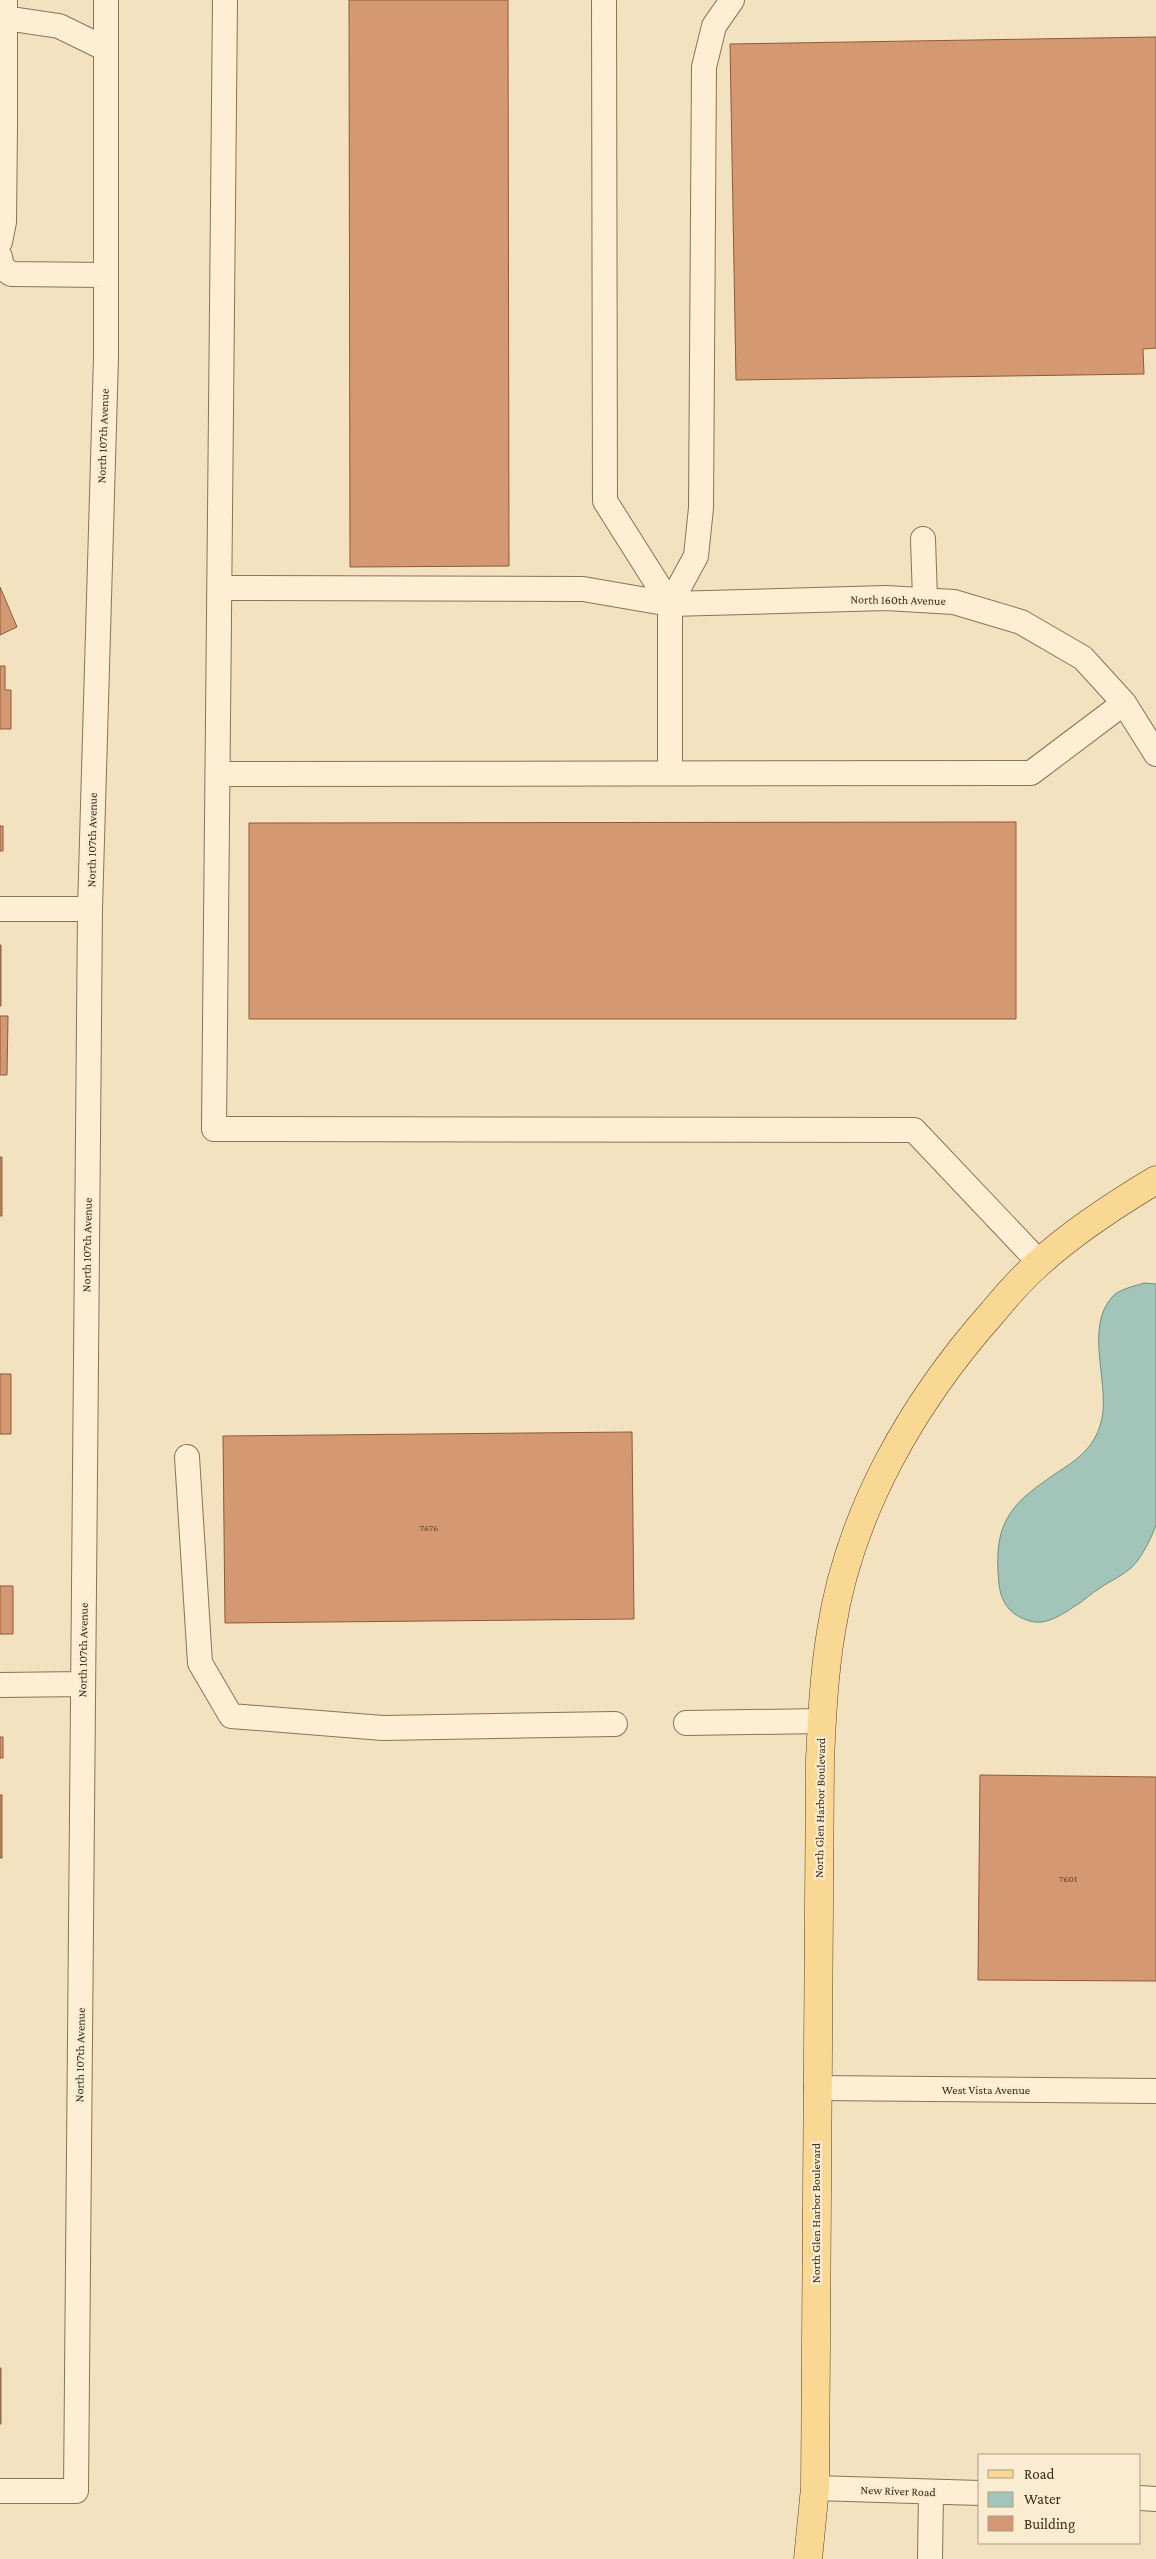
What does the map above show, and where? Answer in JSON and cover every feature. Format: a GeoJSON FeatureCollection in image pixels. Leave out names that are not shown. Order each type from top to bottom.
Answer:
{"type":"FeatureCollection","features":[{"type":"Feature","properties":{"kind":"main road","name":"North Glen Harbor Boulevard"},"geometry":{"type":"LineString","coordinates":[[808,2559],[816,2488],[816,2088],[818,1833],[822,1721],[831,1630],[845,1571],[865,1511],[890,1459],[926,1397],[972,1336],[1039,1262],[1108,1211],[1156,1180]]}},
{"type":"Feature","properties":{"kind":"street","name":"North 107th Avenue"},"geometry":{"type":"LineString","coordinates":[[0,2491],[76,2491],[90,909],[106,357],[106,0]]}},
{"type":"Feature","properties":{"kind":"street"},"geometry":{"type":"LineString","coordinates":[[225,0],[214,1129],[914,1130],[1039,1262]]}},
{"type":"Feature","properties":{"kind":"street"},"geometry":{"type":"LineString","coordinates":[[604,0],[605,501],[670,604]]}},
{"type":"Feature","properties":{"kind":"street"},"geometry":{"type":"LineString","coordinates":[[670,773],[670,604],[696,556],[701,508],[704,67],[714,26],[732,0]]}},
{"type":"Feature","properties":{"kind":"street"},"geometry":{"type":"LineString","coordinates":[[0,242],[4,222],[2,127],[5,9],[59,26],[106,49]]}},
{"type":"Feature","properties":{"kind":"street"},"geometry":{"type":"LineString","coordinates":[[0,257],[2,267],[12,274],[106,275]]}},
{"type":"Feature","properties":{"kind":"street"},"geometry":{"type":"LineString","coordinates":[[923,538],[925,600]]}},
{"type":"Feature","properties":{"kind":"street","name":"North 160th Avenue"},"geometry":{"type":"LineString","coordinates":[[220,588],[583,589],[670,604],[925,600],[954,602],[1021,622],[1083,658],[1124,703],[1156,754]]}},
{"type":"Feature","properties":{"kind":"street"},"geometry":{"type":"LineString","coordinates":[[218,774],[1031,773],[1124,703]]}},
{"type":"Feature","properties":{"kind":"street"},"geometry":{"type":"LineString","coordinates":[[0,910],[90,909]]}},
{"type":"Feature","properties":{"kind":"street"},"geometry":{"type":"LineString","coordinates":[[187,1457],[200,1663],[231,1716],[383,1728],[615,1724]]}},
{"type":"Feature","properties":{"kind":"street"},"geometry":{"type":"LineString","coordinates":[[0,1686],[83,1684]]}},
{"type":"Feature","properties":{"kind":"street"},"geometry":{"type":"LineString","coordinates":[[686,1723],[822,1721]]}},
{"type":"Feature","properties":{"kind":"street","name":"West Vista Avenue"},"geometry":{"type":"LineString","coordinates":[[816,2088],[1156,2091]]}},
{"type":"Feature","properties":{"kind":"street","name":"New River Road"},"geometry":{"type":"LineString","coordinates":[[816,2488],[978,2494]]}},
{"type":"Feature","properties":{"kind":"street"},"geometry":{"type":"LineString","coordinates":[[930,2559],[931,2492]]}},
{"type":"Feature","properties":{"kind":"street"},"geometry":{"type":"LineString","coordinates":[[1141,2498],[1156,2499]]}},
{"type":"Feature","properties":{"kind":"water"},"geometry":{"type":"Polygon","coordinates":[[[1144,1283],[1156,1284],[1156,1525],[1149,1542],[1139,1558],[1124,1573],[1078,1604],[1048,1621],[1036,1622],[1023,1619],[1008,1608],[1000,1591],[998,1561],[999,1543],[1003,1527],[1019,1502],[1031,1491],[1076,1459],[1094,1439],[1100,1426],[1103,1411],[1099,1342],[1100,1325],[1104,1310],[1113,1296],[1120,1291],[1144,1283]]]}},
{"type":"Feature","properties":{"kind":"building"},"geometry":{"type":"Polygon","coordinates":[[[349,0],[508,0],[509,566],[350,567],[349,0]]]}},
{"type":"Feature","properties":{"kind":"building"},"geometry":{"type":"Polygon","coordinates":[[[1156,37],[1156,348],[1143,349],[1144,374],[736,380],[730,44],[1156,37]]]}},
{"type":"Feature","properties":{"kind":"building"},"geometry":{"type":"Polygon","coordinates":[[[0,587],[17,627],[0,635],[0,587]]]}},
{"type":"Feature","properties":{"kind":"building"},"geometry":{"type":"Polygon","coordinates":[[[0,666],[5,666],[5,690],[11,690],[11,729],[0,729],[0,666]]]}},
{"type":"Feature","properties":{"kind":"building"},"geometry":{"type":"Polygon","coordinates":[[[1016,822],[1016,1019],[249,1019],[249,823],[1016,822]]]}},
{"type":"Feature","properties":{"kind":"building"},"geometry":{"type":"Polygon","coordinates":[[[0,826],[3,826],[3,851],[0,851],[0,826]]]}},
{"type":"Feature","properties":{"kind":"building"},"geometry":{"type":"Polygon","coordinates":[[[1,945],[1,1006],[0,1006],[1,945]]]}},
{"type":"Feature","properties":{"kind":"building"},"geometry":{"type":"Polygon","coordinates":[[[0,1016],[8,1016],[7,1075],[0,1075],[0,1016]]]}},
{"type":"Feature","properties":{"kind":"building"},"geometry":{"type":"Polygon","coordinates":[[[0,1157],[2,1157],[2,1216],[0,1216],[0,1157]]]}},
{"type":"Feature","properties":{"kind":"building"},"geometry":{"type":"Polygon","coordinates":[[[0,1374],[11,1374],[11,1434],[0,1434],[0,1374]]]}},
{"type":"Feature","properties":{"kind":"building"},"geometry":{"type":"Polygon","coordinates":[[[632,1432],[634,1619],[225,1623],[223,1436],[632,1432]]]}},
{"type":"Feature","properties":{"kind":"building"},"geometry":{"type":"Polygon","coordinates":[[[0,1586],[13,1586],[13,1634],[0,1634],[0,1586]]]}},
{"type":"Feature","properties":{"kind":"building"},"geometry":{"type":"Polygon","coordinates":[[[0,1737],[3,1737],[3,1758],[0,1758],[0,1737]]]}},
{"type":"Feature","properties":{"kind":"building"},"geometry":{"type":"Polygon","coordinates":[[[980,1775],[1156,1777],[1156,1981],[978,1980],[980,1775]]]}},
{"type":"Feature","properties":{"kind":"building"},"geometry":{"type":"Polygon","coordinates":[[[0,1795],[2,1795],[2,1858],[0,1858],[0,1795]]]}},
{"type":"Feature","properties":{"kind":"building"},"geometry":{"type":"Polygon","coordinates":[[[1,2368],[1,2424],[0,2424],[1,2368]]]}}]}
